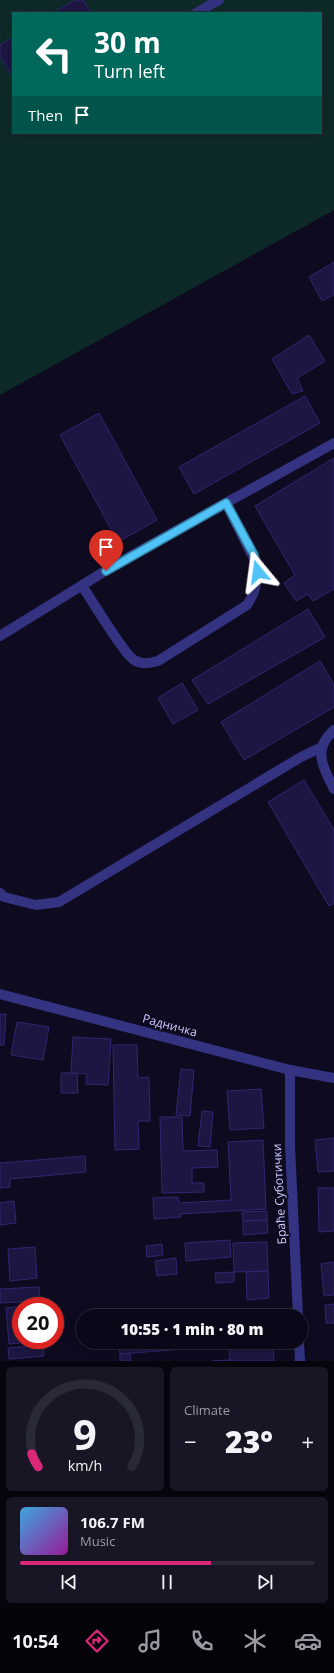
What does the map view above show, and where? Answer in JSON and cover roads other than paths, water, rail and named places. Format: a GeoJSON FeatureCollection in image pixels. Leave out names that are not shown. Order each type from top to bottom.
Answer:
{"type":"FeatureCollection","features":[{"type":"Feature","properties":{"kind":"street"},"geometry":{"type":"LineString","coordinates":[[198,12],[219,0]]}},
{"type":"Feature","properties":{"kind":"street"},"geometry":{"type":"LineString","coordinates":[[0,636],[118,563],[334,443]]}},
{"type":"Feature","properties":{"kind":"street"},"geometry":{"type":"LineString","coordinates":[[82,586],[128,655],[142,663],[158,661],[247,605],[256,590],[258,572],[254,555],[226,503]]}},
{"type":"Feature","properties":{"kind":"street"},"geometry":{"type":"LineString","coordinates":[[334,730],[326,738],[322,747],[322,765],[334,789]]}},
{"type":"Feature","properties":{"kind":"street"},"geometry":{"type":"LineString","coordinates":[[0,893],[4,897],[36,905],[59,902],[301,757],[322,747]]}},
{"type":"Feature","properties":{"kind":"street","name":"Радничка"},"geometry":{"type":"LineString","coordinates":[[0,994],[290,1070],[334,1078]]}},
{"type":"Feature","properties":{"kind":"street","name":"Браће Суботички"},"geometry":{"type":"LineString","coordinates":[[290,1070],[290,1146],[298,1309]]}},
{"type":"Feature","properties":{"kind":"street"},"geometry":{"type":"LineString","coordinates":[[299,1349],[300,1361]]}}]}
